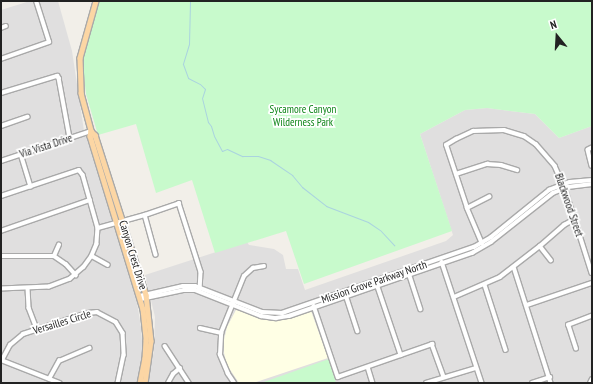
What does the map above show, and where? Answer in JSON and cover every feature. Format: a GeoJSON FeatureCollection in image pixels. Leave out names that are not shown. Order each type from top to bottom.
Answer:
{"type":"FeatureCollection","features":[{"type":"Feature","properties":{"kind":"main road","name":"Canyon Crest Drive"},"geometry":{"type":"LineString","coordinates":[[96,1],[80,58],[81,93],[91,131],[90,136],[146,296],[151,341],[145,383]]}},
{"type":"Feature","properties":{"kind":"main road","name":"Canyon Crest Drive"},"geometry":{"type":"LineString","coordinates":[[120,222],[141,298],[145,322],[145,358],[140,383]]}},
{"type":"Feature","properties":{"kind":"street"},"geometry":{"type":"LineString","coordinates":[[1,59],[49,42],[36,1]]}},
{"type":"Feature","properties":{"kind":"street"},"geometry":{"type":"LineString","coordinates":[[1,28],[6,26]]}},
{"type":"Feature","properties":{"kind":"street"},"geometry":{"type":"LineString","coordinates":[[1,93],[56,76],[59,78],[70,138]]}},
{"type":"Feature","properties":{"kind":"street"},"geometry":{"type":"LineString","coordinates":[[1,126],[27,118]]}},
{"type":"Feature","properties":{"kind":"street","name":"Blackwood Street"},"geometry":{"type":"LineString","coordinates":[[456,174],[446,145],[456,138],[473,131],[497,129],[524,136],[542,149],[555,166],[564,186],[592,272]]}},
{"type":"Feature","properties":{"kind":"street","name":"Via Vista Drive"},"geometry":{"type":"LineString","coordinates":[[1,161],[91,131]]}},
{"type":"Feature","properties":{"kind":"street"},"geometry":{"type":"LineString","coordinates":[[590,149],[592,166]]}},
{"type":"Feature","properties":{"kind":"street"},"geometry":{"type":"LineString","coordinates":[[21,154],[31,186]]}},
{"type":"Feature","properties":{"kind":"street"},"geometry":{"type":"LineString","coordinates":[[483,245],[467,208],[456,174],[487,164],[501,165],[517,170]]}},
{"type":"Feature","properties":{"kind":"street"},"geometry":{"type":"LineString","coordinates":[[1,196],[79,170],[82,175],[98,228],[97,244],[92,256],[76,274],[58,285],[1,289]]}},
{"type":"Feature","properties":{"kind":"street","name":"Mission Grove Parkway North"},"geometry":{"type":"LineString","coordinates":[[141,298],[184,290],[200,289],[262,312],[276,314],[314,305],[483,245],[538,197],[576,181],[592,180]]}},
{"type":"Feature","properties":{"kind":"street","name":"Mission Grove Parkway North"},"geometry":{"type":"LineString","coordinates":[[564,186],[592,184]]}},
{"type":"Feature","properties":{"kind":"street"},"geometry":{"type":"LineString","coordinates":[[467,208],[489,198]]}},
{"type":"Feature","properties":{"kind":"street"},"geometry":{"type":"LineString","coordinates":[[1,231],[90,200]]}},
{"type":"Feature","properties":{"kind":"street"},"geometry":{"type":"LineString","coordinates":[[98,228],[145,216],[179,203],[201,272],[200,289]]}},
{"type":"Feature","properties":{"kind":"street"},"geometry":{"type":"LineString","coordinates":[[145,216],[156,255]]}},
{"type":"Feature","properties":{"kind":"street"},"geometry":{"type":"LineString","coordinates":[[454,297],[485,285],[500,277],[564,225],[575,219]]}},
{"type":"Feature","properties":{"kind":"street"},"geometry":{"type":"LineString","coordinates":[[54,256],[59,246]]}},
{"type":"Feature","properties":{"kind":"street"},"geometry":{"type":"LineString","coordinates":[[540,246],[551,260]]}},
{"type":"Feature","properties":{"kind":"street"},"geometry":{"type":"LineString","coordinates":[[1,256],[54,256],[66,264],[76,274]]}},
{"type":"Feature","properties":{"kind":"street"},"geometry":{"type":"LineString","coordinates":[[92,256],[108,265]]}},
{"type":"Feature","properties":{"kind":"street"},"geometry":{"type":"LineString","coordinates":[[441,261],[482,383]]}},
{"type":"Feature","properties":{"kind":"street"},"geometry":{"type":"LineString","coordinates":[[234,383],[228,374],[220,355],[222,333],[233,302],[247,272],[253,268],[264,266]]}},
{"type":"Feature","properties":{"kind":"street"},"geometry":{"type":"LineString","coordinates":[[514,267],[551,383]]}},
{"type":"Feature","properties":{"kind":"street"},"geometry":{"type":"LineString","coordinates":[[409,272],[421,309]]}},
{"type":"Feature","properties":{"kind":"street"},"geometry":{"type":"LineString","coordinates":[[377,283],[401,355]]}},
{"type":"Feature","properties":{"kind":"street"},"geometry":{"type":"LineString","coordinates":[[527,305],[592,283]]}},
{"type":"Feature","properties":{"kind":"street"},"geometry":{"type":"LineString","coordinates":[[485,285],[506,350]]}},
{"type":"Feature","properties":{"kind":"street"},"geometry":{"type":"LineString","coordinates":[[28,288],[29,308],[37,329]]}},
{"type":"Feature","properties":{"kind":"street"},"geometry":{"type":"LineString","coordinates":[[346,294],[358,331]]}},
{"type":"Feature","properties":{"kind":"street"},"geometry":{"type":"LineString","coordinates":[[314,305],[338,377],[432,344],[444,377]]}},
{"type":"Feature","properties":{"kind":"street","name":"Versailles Circle"},"geometry":{"type":"LineString","coordinates":[[2,360],[10,345],[17,338],[37,329],[88,313],[97,312],[112,319],[119,326],[124,339],[122,369],[118,383]]}},
{"type":"Feature","properties":{"kind":"street"},"geometry":{"type":"LineString","coordinates":[[576,348],[568,324],[592,316]]}},
{"type":"Feature","properties":{"kind":"street"},"geometry":{"type":"LineString","coordinates":[[200,328],[222,333]]}},
{"type":"Feature","properties":{"kind":"street"},"geometry":{"type":"LineString","coordinates":[[165,346],[189,383]]}},
{"type":"Feature","properties":{"kind":"street"},"geometry":{"type":"LineString","coordinates":[[49,378],[59,361],[89,348]]}},
{"type":"Feature","properties":{"kind":"street"},"geometry":{"type":"LineString","coordinates":[[2,360],[60,383]]}},
{"type":"Feature","properties":{"kind":"street"},"geometry":{"type":"LineString","coordinates":[[368,367],[373,383]]}},
{"type":"Feature","properties":{"kind":"street"},"geometry":{"type":"LineString","coordinates":[[168,383],[173,374],[180,368]]}},
{"type":"Feature","properties":{"kind":"street"},"geometry":{"type":"LineString","coordinates":[[426,383],[476,368]]}},
{"type":"Feature","properties":{"kind":"street"},"geometry":{"type":"LineString","coordinates":[[532,383],[550,377]]}},
{"type":"Feature","properties":{"kind":"street"},"geometry":{"type":"LineString","coordinates":[[590,383],[592,379]]}},
{"type":"Feature","properties":{"kind":"shaded area"},"geometry":{"type":"Polygon","coordinates":[[[30,1],[58,1],[72,51],[84,131],[1,159],[1,10],[30,1]]]}},
{"type":"Feature","properties":{"kind":"shaded area"},"geometry":{"type":"Polygon","coordinates":[[[487,108],[535,114],[559,138],[592,126],[592,383],[147,383],[154,351],[155,317],[145,275],[247,242],[249,245],[274,249],[283,255],[286,269],[298,269],[305,290],[446,241],[453,235],[420,134],[465,110],[487,108]]]}},
{"type":"Feature","properties":{"kind":"shaded area"},"geometry":{"type":"Polygon","coordinates":[[[86,136],[137,303],[141,327],[143,357],[137,383],[1,383],[1,164],[86,136]]]}},
{"type":"Feature","properties":{"kind":"shaded area"},"geometry":{"type":"Polygon","coordinates":[[[236,310],[270,320],[288,319],[311,311],[328,358],[253,383],[239,383],[227,365],[224,353],[224,340],[227,327],[236,310]]]}},
{"type":"Feature","properties":{"kind":"green space","name":"Sycamore Canyon Wilderness Park"},"geometry":{"type":"Polygon","coordinates":[[[99,1],[592,1],[592,126],[559,138],[535,114],[487,108],[465,110],[420,134],[452,231],[304,284],[286,231],[215,253],[192,180],[156,193],[136,124],[98,135],[86,94],[82,59],[88,32],[99,1]]]}},
{"type":"Feature","properties":{"kind":"green space"},"geometry":{"type":"Polygon","coordinates":[[[329,359],[336,383],[261,383],[329,359]]]}},
{"type":"Feature","properties":{"kind":"waterway"},"geometry":{"type":"LineString","coordinates":[[190,1],[189,44],[183,64],[188,78],[200,84],[205,89],[202,98],[208,122],[222,151],[227,149],[242,156],[258,156],[270,160],[292,175],[302,187],[326,206],[368,222],[380,230],[394,245]]}}]}
